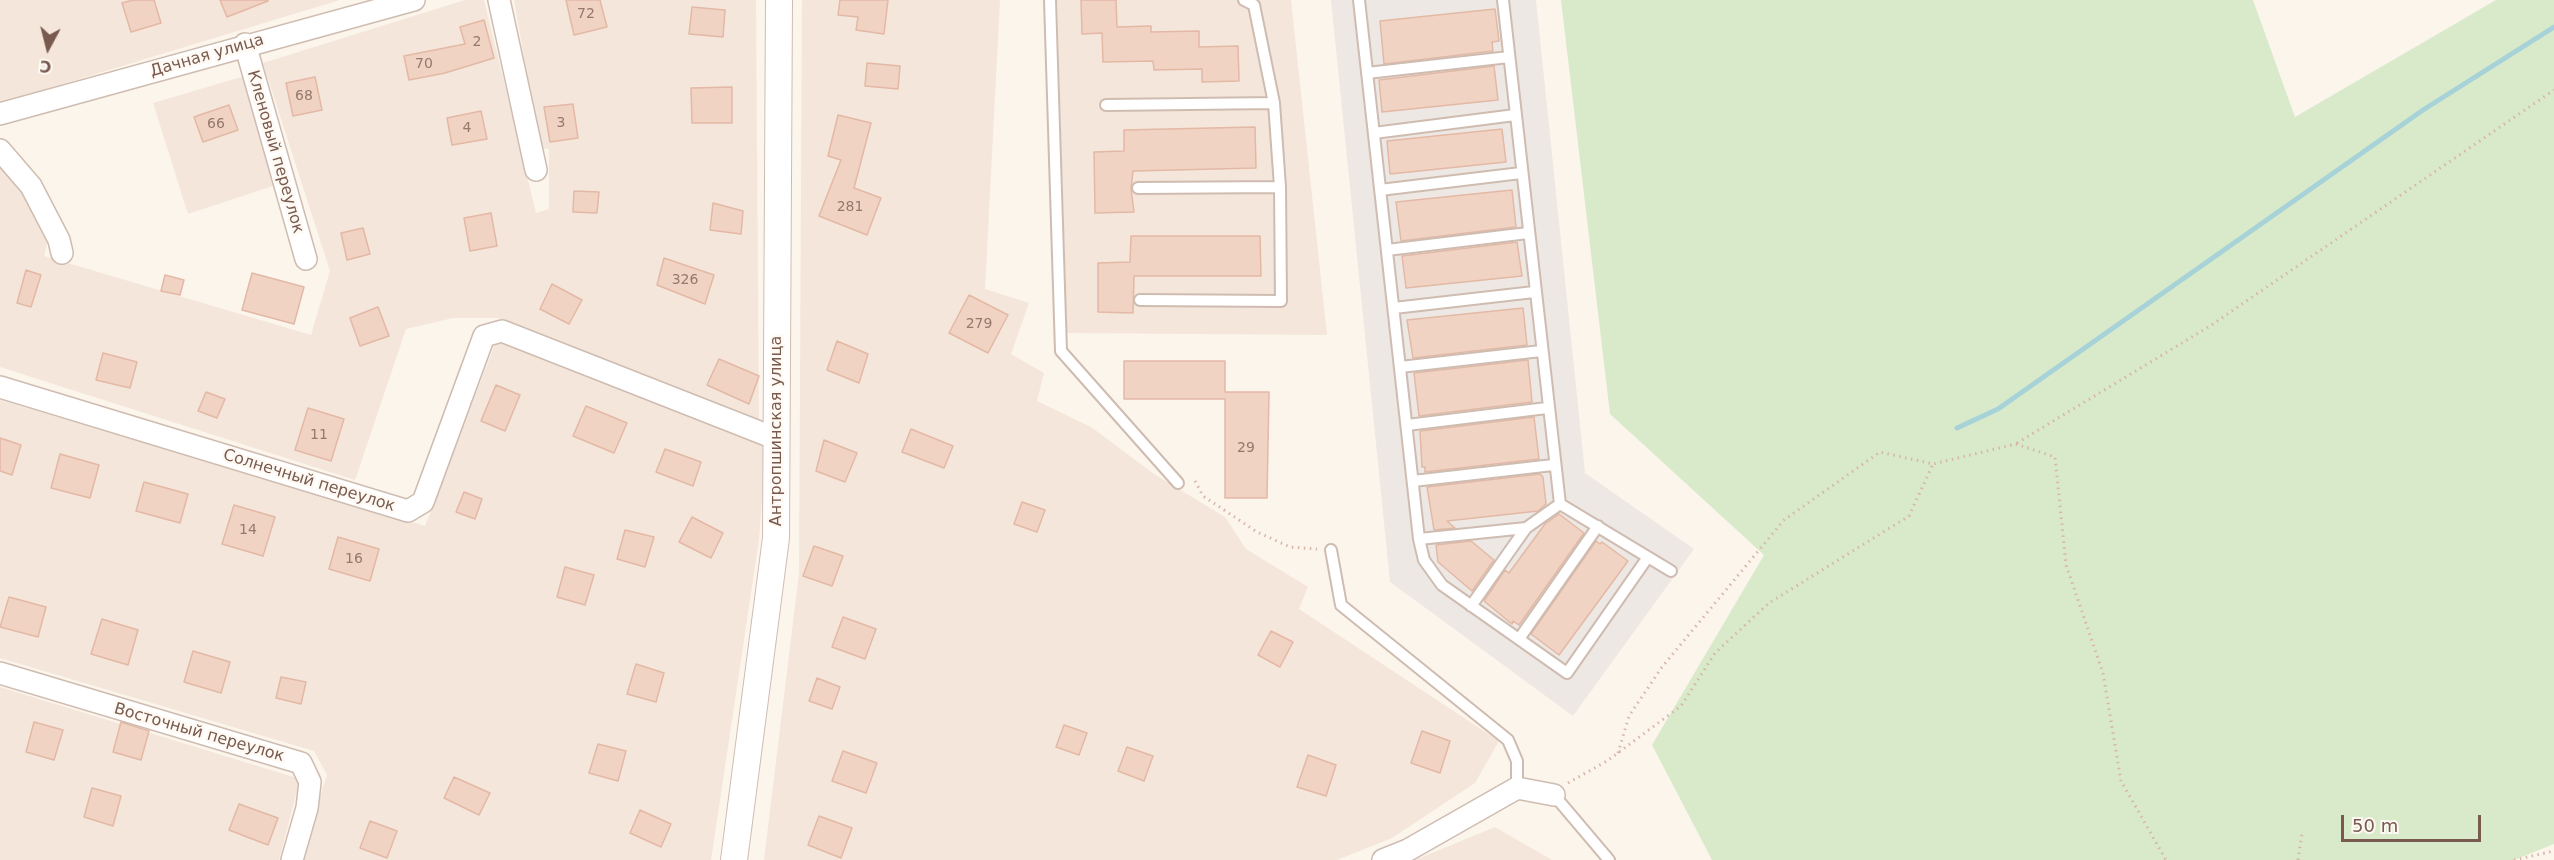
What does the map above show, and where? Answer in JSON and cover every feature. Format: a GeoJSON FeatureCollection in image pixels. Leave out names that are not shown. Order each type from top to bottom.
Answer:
{"type":"FeatureCollection","features":[{"type":"Feature","properties":{"kind":"street","name":"Дачная улица"},"geometry":{"type":"LineString","coordinates":[[0,114],[245,44],[414,0]]}},
{"type":"Feature","properties":{"kind":"street"},"geometry":{"type":"LineString","coordinates":[[499,0],[536,170]]}},
{"type":"Feature","properties":{"kind":"street","name":"Антропшинская улица"},"geometry":{"type":"LineString","coordinates":[[734,860],[776,538],[779,0]]}},
{"type":"Feature","properties":{"kind":"street","name":"Кленовый переулок"},"geometry":{"type":"LineString","coordinates":[[245,44],[306,259]]}},
{"type":"Feature","properties":{"kind":"street"},"geometry":{"type":"LineString","coordinates":[[0,150],[31,186],[59,240],[62,253]]}},
{"type":"Feature","properties":{"kind":"street","name":"Солнечный переулок"},"geometry":{"type":"LineString","coordinates":[[0,387],[408,511],[423,502],[484,336],[502,331],[777,439]]}},
{"type":"Feature","properties":{"kind":"street","name":"Восточный переулок"},"geometry":{"type":"LineString","coordinates":[[0,673],[302,763],[310,782],[307,808],[292,860]]}},
{"type":"Feature","properties":{"kind":"street"},"geometry":{"type":"LineString","coordinates":[[1383,860],[1408,850],[1517,788],[1554,795]]}},
{"type":"Feature","properties":{"kind":"lane"},"geometry":{"type":"LineString","coordinates":[[1050,0],[1061,351],[1178,483]]}},
{"type":"Feature","properties":{"kind":"lane"},"geometry":{"type":"LineString","coordinates":[[1140,300],[1281,301],[1280,187],[1274,103],[1254,5],[1244,0]]}},
{"type":"Feature","properties":{"kind":"lane"},"geometry":{"type":"LineString","coordinates":[[1359,0],[1419,538],[1424,560],[1442,585],[1567,673],[1648,557]]}},
{"type":"Feature","properties":{"kind":"lane"},"geometry":{"type":"LineString","coordinates":[[1503,0],[1553,465],[1560,504],[1671,571]]}},
{"type":"Feature","properties":{"kind":"lane"},"geometry":{"type":"LineString","coordinates":[[1367,73],[1509,57]]}},
{"type":"Feature","properties":{"kind":"lane"},"geometry":{"type":"LineString","coordinates":[[1106,105],[1274,103]]}},
{"type":"Feature","properties":{"kind":"lane"},"geometry":{"type":"LineString","coordinates":[[1374,133],[1515,115]]}},
{"type":"Feature","properties":{"kind":"lane"},"geometry":{"type":"LineString","coordinates":[[1380,190],[1521,173]]}},
{"type":"Feature","properties":{"kind":"lane"},"geometry":{"type":"LineString","coordinates":[[1138,188],[1280,187]]}},
{"type":"Feature","properties":{"kind":"lane"},"geometry":{"type":"LineString","coordinates":[[1387,250],[1528,232]]}},
{"type":"Feature","properties":{"kind":"lane"},"geometry":{"type":"LineString","coordinates":[[1394,308],[1534,292]]}},
{"type":"Feature","properties":{"kind":"lane"},"geometry":{"type":"LineString","coordinates":[[1400,367],[1541,351]]}},
{"type":"Feature","properties":{"kind":"lane"},"geometry":{"type":"LineString","coordinates":[[1407,425],[1547,408]]}},
{"type":"Feature","properties":{"kind":"lane"},"geometry":{"type":"LineString","coordinates":[[1413,481],[1553,465]]}},
{"type":"Feature","properties":{"kind":"lane"},"geometry":{"type":"LineString","coordinates":[[1471,606],[1526,528],[1560,504]]}},
{"type":"Feature","properties":{"kind":"lane"},"geometry":{"type":"LineString","coordinates":[[1519,639],[1598,526]]}},
{"type":"Feature","properties":{"kind":"lane"},"geometry":{"type":"LineString","coordinates":[[1419,538],[1526,528]]}},
{"type":"Feature","properties":{"kind":"lane"},"geometry":{"type":"LineString","coordinates":[[1331,550],[1341,605],[1508,740],[1516,761],[1517,788]]}},
{"type":"Feature","properties":{"kind":"lane"},"geometry":{"type":"LineString","coordinates":[[1554,795],[1609,860]]}},
{"type":"Feature","properties":{"kind":"path"},"geometry":{"type":"LineString","coordinates":[[1618,753],[1629,716],[1662,667],[1784,520],[1880,452],[1933,464],[2016,444],[2210,326],[2554,90]]}},
{"type":"Feature","properties":{"kind":"path"},"geometry":{"type":"LineString","coordinates":[[2016,444],[2055,457],[2066,565],[2103,673],[2121,781],[2166,860]]}},
{"type":"Feature","properties":{"kind":"path"},"geometry":{"type":"LineString","coordinates":[[1554,795],[1566,784],[1618,753],[1681,706],[1715,653],[1769,603],[1909,516],[1933,464]]}},
{"type":"Feature","properties":{"kind":"path"},"geometry":{"type":"LineString","coordinates":[[1195,481],[1203,496],[1257,532],[1290,547],[1331,550]]}},
{"type":"Feature","properties":{"kind":"path"},"geometry":{"type":"LineString","coordinates":[[2298,860],[2302,834]]}},
{"type":"Feature","properties":{"kind":"path"},"geometry":{"type":"LineString","coordinates":[[2514,860],[2554,851]]}},
{"type":"Feature","properties":{"kind":"shaded area"},"geometry":{"type":"Polygon","coordinates":[[[0,0],[340,0],[0,103],[0,0]]]}},
{"type":"Feature","properties":{"kind":"shaded area"},"geometry":{"type":"Polygon","coordinates":[[[465,0],[484,0],[536,213],[549,209],[549,149],[540,148],[514,0],[756,0],[759,420],[498,318],[453,318],[406,329],[355,480],[0,367],[0,146],[50,231],[44,256],[311,335],[330,271],[263,63],[465,0]]]}},
{"type":"Feature","properties":{"kind":"shaded area"},"geometry":{"type":"Polygon","coordinates":[[[802,0],[1000,0],[985,289],[1029,303],[1011,354],[1044,373],[1037,401],[1091,427],[1154,474],[1225,517],[1246,549],[1308,587],[1299,609],[1499,741],[1475,783],[1392,838],[1337,860],[764,860],[799,573],[802,0]]]}},
{"type":"Feature","properties":{"kind":"shaded area"},"geometry":{"type":"Polygon","coordinates":[[[1057,0],[1291,0],[1327,335],[1067,333],[1057,0]]]}},
{"type":"Feature","properties":{"kind":"shaded area"},"geometry":{"type":"Polygon","coordinates":[[[1331,0],[1536,0],[1585,473],[1694,549],[1573,716],[1390,582],[1331,0]]]}},
{"type":"Feature","properties":{"kind":"shaded area"},"geometry":{"type":"Polygon","coordinates":[[[248,75],[282,183],[188,214],[153,103],[248,75]]]}},
{"type":"Feature","properties":{"kind":"shaded area"},"geometry":{"type":"Polygon","coordinates":[[[497,339],[766,446],[759,540],[711,860],[300,860],[327,775],[314,751],[0,658],[0,400],[425,526],[497,339]]]}},
{"type":"Feature","properties":{"kind":"shaded area"},"geometry":{"type":"Polygon","coordinates":[[[0,687],[300,779],[279,860],[0,860],[0,687]]]}},
{"type":"Feature","properties":{"kind":"shaded area"},"geometry":{"type":"Polygon","coordinates":[[[1495,827],[1552,860],[1415,860],[1495,827]]]}},
{"type":"Feature","properties":{"kind":"green space"},"geometry":{"type":"Polygon","coordinates":[[[1561,0],[2253,0],[2295,117],[2496,0],[2554,0],[2554,844],[2514,860],[1712,860],[1652,745],[1764,555],[1610,414],[1561,0]]]}},
{"type":"Feature","properties":{"kind":"building"},"geometry":{"type":"Polygon","coordinates":[[[133,0],[154,0],[161,23],[131,32],[122,3],[133,0]]]}},
{"type":"Feature","properties":{"kind":"building"},"geometry":{"type":"Polygon","coordinates":[[[220,0],[268,0],[268,1],[227,17],[220,0]]]}},
{"type":"Feature","properties":{"kind":"building"},"geometry":{"type":"Polygon","coordinates":[[[566,0],[600,0],[607,27],[574,35],[566,0]]]}},
{"type":"Feature","properties":{"kind":"building"},"geometry":{"type":"Polygon","coordinates":[[[840,0],[888,0],[884,34],[856,30],[858,17],[838,15],[840,0]]]}},
{"type":"Feature","properties":{"kind":"building"},"geometry":{"type":"Polygon","coordinates":[[[1081,0],[1116,0],[1117,27],[1151,26],[1151,32],[1199,31],[1199,47],[1238,46],[1239,81],[1202,82],[1202,69],[1154,70],[1153,61],[1103,62],[1102,33],[1082,34],[1081,0]]]}},
{"type":"Feature","properties":{"kind":"building"},"geometry":{"type":"Polygon","coordinates":[[[692,7],[725,10],[723,37],[689,34],[692,7]]]}},
{"type":"Feature","properties":{"kind":"building"},"geometry":{"type":"Polygon","coordinates":[[[1495,9],[1499,41],[1492,42],[1493,51],[1384,64],[1380,21],[1495,9]]]}},
{"type":"Feature","properties":{"kind":"building"},"geometry":{"type":"Polygon","coordinates":[[[484,20],[494,58],[445,73],[409,80],[404,56],[465,44],[460,27],[484,20]]]}},
{"type":"Feature","properties":{"kind":"building"},"geometry":{"type":"Polygon","coordinates":[[[867,63],[900,66],[898,89],[865,86],[867,63]]]}},
{"type":"Feature","properties":{"kind":"building"},"geometry":{"type":"Polygon","coordinates":[[[1494,66],[1498,100],[1382,112],[1379,80],[1494,66]]]}},
{"type":"Feature","properties":{"kind":"building"},"geometry":{"type":"Polygon","coordinates":[[[315,77],[322,110],[293,116],[286,83],[315,77]]]}},
{"type":"Feature","properties":{"kind":"building"},"geometry":{"type":"Polygon","coordinates":[[[732,87],[732,123],[692,123],[691,88],[732,87]]]}},
{"type":"Feature","properties":{"kind":"building"},"geometry":{"type":"Polygon","coordinates":[[[573,104],[578,138],[550,142],[544,107],[573,104]]]}},
{"type":"Feature","properties":{"kind":"building"},"geometry":{"type":"Polygon","coordinates":[[[229,105],[238,130],[203,142],[194,117],[229,105]]]}},
{"type":"Feature","properties":{"kind":"building"},"geometry":{"type":"Polygon","coordinates":[[[481,111],[487,139],[452,145],[447,118],[481,111]]]}},
{"type":"Feature","properties":{"kind":"building"},"geometry":{"type":"Polygon","coordinates":[[[838,115],[871,123],[854,188],[881,198],[867,235],[819,216],[841,160],[828,156],[838,115]]]}},
{"type":"Feature","properties":{"kind":"building"},"geometry":{"type":"Polygon","coordinates":[[[1255,127],[1256,168],[1133,171],[1131,189],[1134,212],[1095,213],[1094,152],[1124,151],[1124,130],[1255,127]]]}},
{"type":"Feature","properties":{"kind":"building"},"geometry":{"type":"Polygon","coordinates":[[[1502,129],[1506,162],[1390,174],[1387,141],[1502,129]]]}},
{"type":"Feature","properties":{"kind":"building"},"geometry":{"type":"Polygon","coordinates":[[[1512,190],[1516,227],[1401,241],[1396,202],[1512,190]]]}},
{"type":"Feature","properties":{"kind":"building"},"geometry":{"type":"Polygon","coordinates":[[[574,191],[599,192],[597,213],[573,212],[574,191]]]}},
{"type":"Feature","properties":{"kind":"building"},"geometry":{"type":"Polygon","coordinates":[[[713,203],[743,211],[741,234],[710,230],[713,203]]]}},
{"type":"Feature","properties":{"kind":"building"},"geometry":{"type":"Polygon","coordinates":[[[491,213],[497,246],[470,251],[464,218],[491,213]]]}},
{"type":"Feature","properties":{"kind":"building"},"geometry":{"type":"Polygon","coordinates":[[[363,228],[370,254],[347,260],[341,233],[363,228]]]}},
{"type":"Feature","properties":{"kind":"building"},"geometry":{"type":"Polygon","coordinates":[[[1131,236],[1260,236],[1261,276],[1134,276],[1133,313],[1098,312],[1098,263],[1130,262],[1131,236]]]}},
{"type":"Feature","properties":{"kind":"building"},"geometry":{"type":"Polygon","coordinates":[[[1517,242],[1522,276],[1406,288],[1402,256],[1517,242]]]}},
{"type":"Feature","properties":{"kind":"building"},"geometry":{"type":"Polygon","coordinates":[[[664,258],[714,275],[705,304],[657,285],[664,258]]]}},
{"type":"Feature","properties":{"kind":"building"},"geometry":{"type":"Polygon","coordinates":[[[26,270],[41,275],[31,307],[17,303],[26,270]]]}},
{"type":"Feature","properties":{"kind":"building"},"geometry":{"type":"Polygon","coordinates":[[[252,273],[304,287],[294,324],[242,310],[252,273]]]}},
{"type":"Feature","properties":{"kind":"building"},"geometry":{"type":"Polygon","coordinates":[[[165,275],[184,280],[180,295],[161,291],[165,275]]]}},
{"type":"Feature","properties":{"kind":"building"},"geometry":{"type":"Polygon","coordinates":[[[552,284],[582,300],[569,324],[540,309],[552,284]]]}},
{"type":"Feature","properties":{"kind":"building"},"geometry":{"type":"Polygon","coordinates":[[[969,295],[1008,315],[988,353],[949,333],[969,295]]]}},
{"type":"Feature","properties":{"kind":"building"},"geometry":{"type":"Polygon","coordinates":[[[378,307],[389,336],[360,346],[350,318],[378,307]]]}},
{"type":"Feature","properties":{"kind":"building"},"geometry":{"type":"Polygon","coordinates":[[[1523,308],[1527,345],[1413,358],[1407,320],[1523,308]]]}},
{"type":"Feature","properties":{"kind":"building"},"geometry":{"type":"Polygon","coordinates":[[[837,341],[868,354],[859,383],[827,370],[837,341]]]}},
{"type":"Feature","properties":{"kind":"building"},"geometry":{"type":"Polygon","coordinates":[[[103,353],[137,362],[130,388],[96,380],[103,353]]]}},
{"type":"Feature","properties":{"kind":"building"},"geometry":{"type":"Polygon","coordinates":[[[719,359],[759,376],[749,404],[707,385],[719,359]]]}},
{"type":"Feature","properties":{"kind":"building"},"geometry":{"type":"Polygon","coordinates":[[[1528,360],[1532,402],[1419,416],[1414,373],[1528,360]]]}},
{"type":"Feature","properties":{"kind":"building"},"geometry":{"type":"Polygon","coordinates":[[[1124,361],[1225,361],[1225,392],[1269,392],[1267,498],[1225,498],[1225,399],[1124,399],[1124,361]]]}},
{"type":"Feature","properties":{"kind":"building"},"geometry":{"type":"Polygon","coordinates":[[[496,385],[520,395],[505,431],[481,421],[496,385]]]}},
{"type":"Feature","properties":{"kind":"building"},"geometry":{"type":"Polygon","coordinates":[[[206,392],[225,399],[217,418],[198,411],[206,392]]]}},
{"type":"Feature","properties":{"kind":"building"},"geometry":{"type":"Polygon","coordinates":[[[586,406],[627,423],[614,453],[573,436],[586,406]]]}},
{"type":"Feature","properties":{"kind":"building"},"geometry":{"type":"Polygon","coordinates":[[[308,408],[344,419],[331,461],[295,450],[308,408]]]}},
{"type":"Feature","properties":{"kind":"building"},"geometry":{"type":"Polygon","coordinates":[[[1534,417],[1539,459],[1425,472],[1425,467],[1422,467],[1420,431],[1534,417]]]}},
{"type":"Feature","properties":{"kind":"building"},"geometry":{"type":"Polygon","coordinates":[[[911,429],[953,446],[944,468],[902,452],[911,429]]]}},
{"type":"Feature","properties":{"kind":"building"},"geometry":{"type":"Polygon","coordinates":[[[0,438],[21,445],[12,475],[0,471],[0,438]]]}},
{"type":"Feature","properties":{"kind":"building"},"geometry":{"type":"Polygon","coordinates":[[[824,440],[857,453],[845,482],[816,471],[824,440]]]}},
{"type":"Feature","properties":{"kind":"building"},"geometry":{"type":"Polygon","coordinates":[[[665,449],[701,462],[693,486],[656,472],[665,449]]]}},
{"type":"Feature","properties":{"kind":"building"},"geometry":{"type":"Polygon","coordinates":[[[60,454],[99,465],[90,498],[51,488],[60,454]]]}},
{"type":"Feature","properties":{"kind":"building"},"geometry":{"type":"Polygon","coordinates":[[[1540,474],[1543,477],[1546,504],[1538,511],[1447,521],[1455,528],[1434,530],[1427,487],[1540,474]]]}},
{"type":"Feature","properties":{"kind":"building"},"geometry":{"type":"Polygon","coordinates":[[[144,482],[188,494],[180,523],[136,511],[144,482]]]}},
{"type":"Feature","properties":{"kind":"building"},"geometry":{"type":"Polygon","coordinates":[[[464,492],[482,499],[475,519],[456,512],[464,492]]]}},
{"type":"Feature","properties":{"kind":"building"},"geometry":{"type":"Polygon","coordinates":[[[1022,502],[1045,510],[1037,532],[1014,524],[1022,502]]]}},
{"type":"Feature","properties":{"kind":"building"},"geometry":{"type":"Polygon","coordinates":[[[234,505],[275,517],[263,556],[222,544],[234,505]]]}},
{"type":"Feature","properties":{"kind":"building"},"geometry":{"type":"Polygon","coordinates":[[[1559,514],[1584,533],[1519,625],[1513,621],[1512,624],[1484,601],[1505,570],[1509,573],[1545,524],[1559,514]]]}},
{"type":"Feature","properties":{"kind":"building"},"geometry":{"type":"Polygon","coordinates":[[[692,517],[723,533],[711,558],[679,542],[692,517]]]}},
{"type":"Feature","properties":{"kind":"building"},"geometry":{"type":"Polygon","coordinates":[[[625,530],[654,537],[645,567],[617,559],[625,530]]]}},
{"type":"Feature","properties":{"kind":"building"},"geometry":{"type":"Polygon","coordinates":[[[338,537],[379,549],[370,581],[329,569],[338,537]]]}},
{"type":"Feature","properties":{"kind":"building"},"geometry":{"type":"Polygon","coordinates":[[[1471,541],[1494,560],[1472,591],[1438,562],[1436,545],[1471,541]]]}},
{"type":"Feature","properties":{"kind":"building"},"geometry":{"type":"Polygon","coordinates":[[[1596,541],[1600,544],[1602,542],[1628,561],[1559,655],[1531,634],[1596,541]]]}},
{"type":"Feature","properties":{"kind":"building"},"geometry":{"type":"Polygon","coordinates":[[[814,546],[843,556],[832,586],[803,576],[814,546]]]}},
{"type":"Feature","properties":{"kind":"building"},"geometry":{"type":"Polygon","coordinates":[[[565,567],[594,575],[585,605],[557,597],[565,567]]]}},
{"type":"Feature","properties":{"kind":"building"},"geometry":{"type":"Polygon","coordinates":[[[9,597],[46,607],[38,637],[0,627],[9,597]]]}},
{"type":"Feature","properties":{"kind":"building"},"geometry":{"type":"Polygon","coordinates":[[[843,617],[876,629],[865,659],[832,647],[843,617]]]}},
{"type":"Feature","properties":{"kind":"building"},"geometry":{"type":"Polygon","coordinates":[[[102,619],[138,630],[128,665],[91,654],[102,619]]]}},
{"type":"Feature","properties":{"kind":"building"},"geometry":{"type":"Polygon","coordinates":[[[1271,631],[1293,642],[1280,667],[1258,655],[1271,631]]]}},
{"type":"Feature","properties":{"kind":"building"},"geometry":{"type":"Polygon","coordinates":[[[193,651],[230,662],[221,693],[184,682],[193,651]]]}},
{"type":"Feature","properties":{"kind":"building"},"geometry":{"type":"Polygon","coordinates":[[[636,664],[664,673],[656,702],[627,694],[636,664]]]}},
{"type":"Feature","properties":{"kind":"building"},"geometry":{"type":"Polygon","coordinates":[[[281,677],[306,682],[301,704],[276,698],[281,677]]]}},
{"type":"Feature","properties":{"kind":"building"},"geometry":{"type":"Polygon","coordinates":[[[817,678],[840,687],[832,709],[809,701],[817,678]]]}},
{"type":"Feature","properties":{"kind":"building"},"geometry":{"type":"Polygon","coordinates":[[[34,722],[63,730],[54,760],[26,752],[34,722]]]}},
{"type":"Feature","properties":{"kind":"building"},"geometry":{"type":"Polygon","coordinates":[[[121,722],[149,731],[141,760],[113,752],[121,722]]]}},
{"type":"Feature","properties":{"kind":"building"},"geometry":{"type":"Polygon","coordinates":[[[1064,725],[1087,733],[1079,755],[1056,747],[1064,725]]]}},
{"type":"Feature","properties":{"kind":"building"},"geometry":{"type":"Polygon","coordinates":[[[1422,731],[1450,741],[1440,773],[1411,763],[1422,731]]]}},
{"type":"Feature","properties":{"kind":"building"},"geometry":{"type":"Polygon","coordinates":[[[598,744],[626,751],[618,781],[589,773],[598,744]]]}},
{"type":"Feature","properties":{"kind":"building"},"geometry":{"type":"Polygon","coordinates":[[[1127,747],[1153,756],[1144,781],[1118,771],[1127,747]]]}},
{"type":"Feature","properties":{"kind":"building"},"geometry":{"type":"Polygon","coordinates":[[[843,751],[877,763],[866,793],[832,781],[843,751]]]}},
{"type":"Feature","properties":{"kind":"building"},"geometry":{"type":"Polygon","coordinates":[[[1308,755],[1336,765],[1326,796],[1297,787],[1308,755]]]}},
{"type":"Feature","properties":{"kind":"building"},"geometry":{"type":"Polygon","coordinates":[[[454,777],[490,793],[479,815],[444,798],[454,777]]]}},
{"type":"Feature","properties":{"kind":"building"},"geometry":{"type":"Polygon","coordinates":[[[92,788],[121,796],[113,826],[84,817],[92,788]]]}},
{"type":"Feature","properties":{"kind":"building"},"geometry":{"type":"Polygon","coordinates":[[[239,804],[278,818],[268,845],[229,830],[239,804]]]}},
{"type":"Feature","properties":{"kind":"building"},"geometry":{"type":"Polygon","coordinates":[[[640,810],[671,824],[661,847],[630,833],[640,810]]]}},
{"type":"Feature","properties":{"kind":"building"},"geometry":{"type":"Polygon","coordinates":[[[819,816],[852,828],[841,858],[808,845],[819,816]]]}},
{"type":"Feature","properties":{"kind":"building"},"geometry":{"type":"Polygon","coordinates":[[[370,821],[397,831],[387,858],[360,848],[370,821]]]}},
{"type":"Feature","properties":{"kind":"waterway"},"geometry":{"type":"LineString","coordinates":[[1957,428],[1998,409],[2423,110],[2554,27]]}}]}
